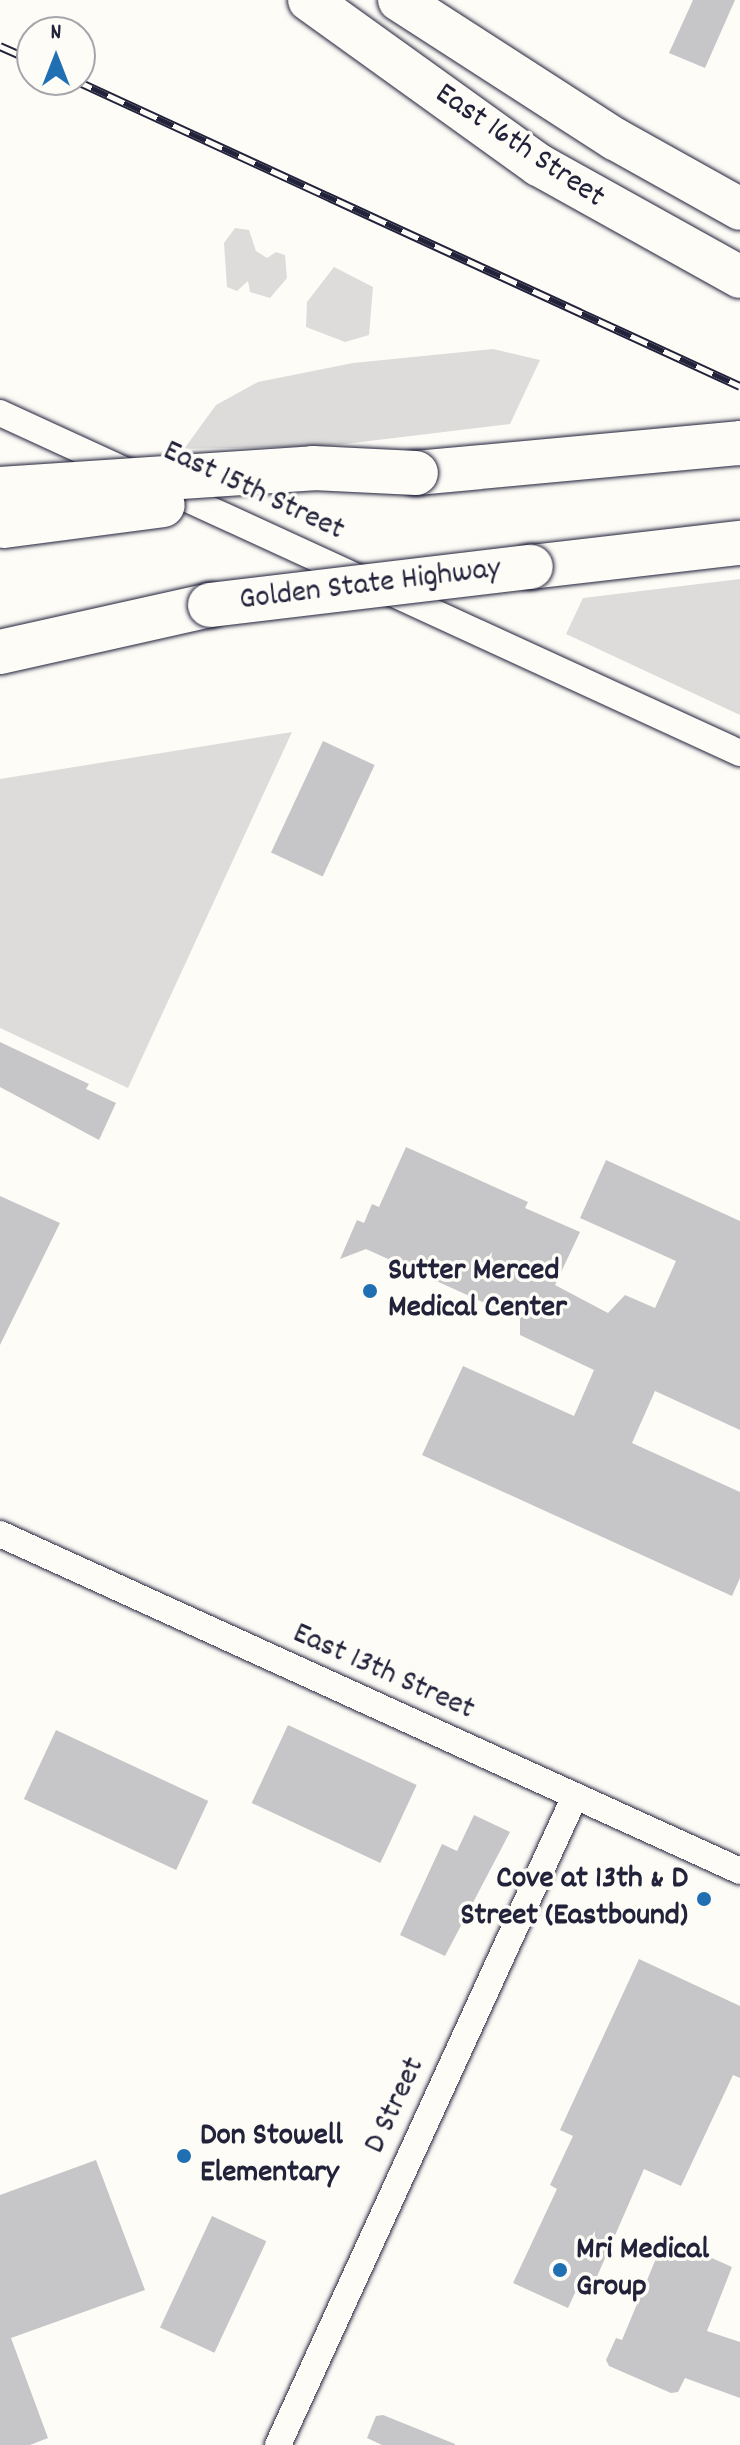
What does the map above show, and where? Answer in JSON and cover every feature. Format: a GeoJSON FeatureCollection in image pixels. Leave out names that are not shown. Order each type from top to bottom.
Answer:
{"type":"FeatureCollection","features":[{"type":"Feature","properties":{"kind":"highway"},"geometry":{"type":"LineString","coordinates":[[1,514],[313,468],[416,473],[740,443]]}},
{"type":"Feature","properties":{"kind":"highway","name":"Golden State Highway"},"geometry":{"type":"LineString","coordinates":[[0,629],[740,543]]}},
{"type":"Feature","properties":{"kind":"highway"},"geometry":{"type":"LineString","coordinates":[[0,652],[210,605]]}},
{"type":"Feature","properties":{"kind":"main road","name":"East 16th Street"},"geometry":{"type":"LineString","coordinates":[[309,0],[539,165],[740,277]]}},
{"type":"Feature","properties":{"kind":"main road","name":"East 16th Street"},"geometry":{"type":"LineString","coordinates":[[399,0],[615,139],[740,209]]}},
{"type":"Feature","properties":{"kind":"street","name":"East 15th Street"},"geometry":{"type":"LineString","coordinates":[[0,413],[740,753]]}},
{"type":"Feature","properties":{"kind":"street","name":"East 13th Street"},"geometry":{"type":"LineString","coordinates":[[0,1534],[740,1871]]}},
{"type":"Feature","properties":{"kind":"street","name":"D Street"},"geometry":{"type":"LineString","coordinates":[[278,2445],[575,1796]]}},
{"type":"Feature","properties":{"kind":"shaded area"},"geometry":{"type":"Polygon","coordinates":[[[235,228],[249,230],[256,251],[267,258],[276,252],[285,255],[287,278],[270,298],[250,292],[248,281],[237,291],[227,287],[224,243],[235,228]]]}},
{"type":"Feature","properties":{"kind":"shaded area"},"geometry":{"type":"Polygon","coordinates":[[[334,267],[373,287],[369,335],[345,342],[306,327],[307,302],[334,267]]]}},
{"type":"Feature","properties":{"kind":"shaded area"},"geometry":{"type":"Polygon","coordinates":[[[493,349],[540,360],[510,424],[328,446],[184,449],[216,405],[258,382],[353,363],[493,349]]]}},
{"type":"Feature","properties":{"kind":"shaded area"},"geometry":{"type":"Polygon","coordinates":[[[740,579],[740,715],[566,634],[583,598],[740,579]]]}},
{"type":"Feature","properties":{"kind":"shaded area"},"geometry":{"type":"Polygon","coordinates":[[[292,732],[128,1088],[0,1028],[0,779],[292,732]]]}},
{"type":"Feature","properties":{"kind":"building"},"geometry":{"type":"Polygon","coordinates":[[[693,0],[735,0],[705,68],[669,53],[693,0]]]}},
{"type":"Feature","properties":{"kind":"building"},"geometry":{"type":"Polygon","coordinates":[[[323,741],[375,765],[323,877],[271,852],[323,741]]]}},
{"type":"Feature","properties":{"kind":"building"},"geometry":{"type":"Polygon","coordinates":[[[0,1042],[89,1084],[86,1089],[116,1103],[99,1140],[0,1087],[0,1042]]]}},
{"type":"Feature","properties":{"kind":"building"},"geometry":{"type":"Polygon","coordinates":[[[406,1147],[528,1202],[525,1208],[580,1232],[555,1285],[608,1313],[625,1295],[655,1308],[676,1261],[580,1218],[606,1160],[740,1221],[740,1430],[655,1391],[632,1443],[740,1492],[740,1578],[732,1596],[422,1455],[463,1366],[574,1416],[594,1370],[520,1335],[520,1319],[366,1249],[340,1259],[357,1220],[364,1223],[372,1204],[379,1207],[406,1147]]]}},
{"type":"Feature","properties":{"kind":"building"},"geometry":{"type":"Polygon","coordinates":[[[0,1196],[60,1223],[0,1345],[0,1196]]]}},
{"type":"Feature","properties":{"kind":"building"},"geometry":{"type":"Polygon","coordinates":[[[288,1725],[417,1785],[380,1863],[252,1803],[288,1725]]]}},
{"type":"Feature","properties":{"kind":"building"},"geometry":{"type":"Polygon","coordinates":[[[56,1730],[208,1801],[176,1870],[24,1799],[56,1730]]]}},
{"type":"Feature","properties":{"kind":"building"},"geometry":{"type":"Polygon","coordinates":[[[474,1815],[510,1832],[445,1956],[400,1935],[442,1844],[457,1851],[474,1815]]]}},
{"type":"Feature","properties":{"kind":"building"},"geometry":{"type":"Polygon","coordinates":[[[639,1959],[740,2006],[740,2078],[733,2075],[681,2186],[644,2169],[592,2288],[580,2282],[568,2308],[513,2283],[557,2189],[550,2185],[573,2136],[560,2130],[639,1959]]]}},
{"type":"Feature","properties":{"kind":"building"},"geometry":{"type":"Polygon","coordinates":[[[96,2160],[145,2290],[11,2338],[48,2438],[30,2445],[0,2445],[0,2195],[96,2160]]]}},
{"type":"Feature","properties":{"kind":"building"},"geometry":{"type":"Polygon","coordinates":[[[212,2216],[266,2241],[214,2353],[160,2327],[212,2216]]]}},
{"type":"Feature","properties":{"kind":"building"},"geometry":{"type":"Polygon","coordinates":[[[665,2237],[732,2267],[707,2331],[740,2342],[740,2398],[685,2378],[678,2392],[671,2393],[609,2366],[606,2360],[616,2338],[622,2340],[665,2237]]]}},
{"type":"Feature","properties":{"kind":"building"},"geometry":{"type":"Polygon","coordinates":[[[383,2415],[455,2445],[382,2445],[367,2438],[376,2416],[383,2415]]]}},
{"type":"Feature","properties":{"kind":"railway"},"geometry":{"type":"LineString","coordinates":[[0,46],[16,53]]}},
{"type":"Feature","properties":{"kind":"railway"},"geometry":{"type":"LineString","coordinates":[[96,90],[740,386]]}},
{"type":"Feature","properties":{"kind":"place","name":"Sutter Merced Medical Center"},"geometry":{"type":"Point","coordinates":[370,1291]}},
{"type":"Feature","properties":{"kind":"place","name":"Cove at 13th & D Street (Eastbound)"},"geometry":{"type":"Point","coordinates":[704,1899]}},
{"type":"Feature","properties":{"kind":"place","name":"Don Stowell Elementary"},"geometry":{"type":"Point","coordinates":[184,2156]}},
{"type":"Feature","properties":{"kind":"place","name":"Mri Medical Group"},"geometry":{"type":"Point","coordinates":[560,2270]}}]}
